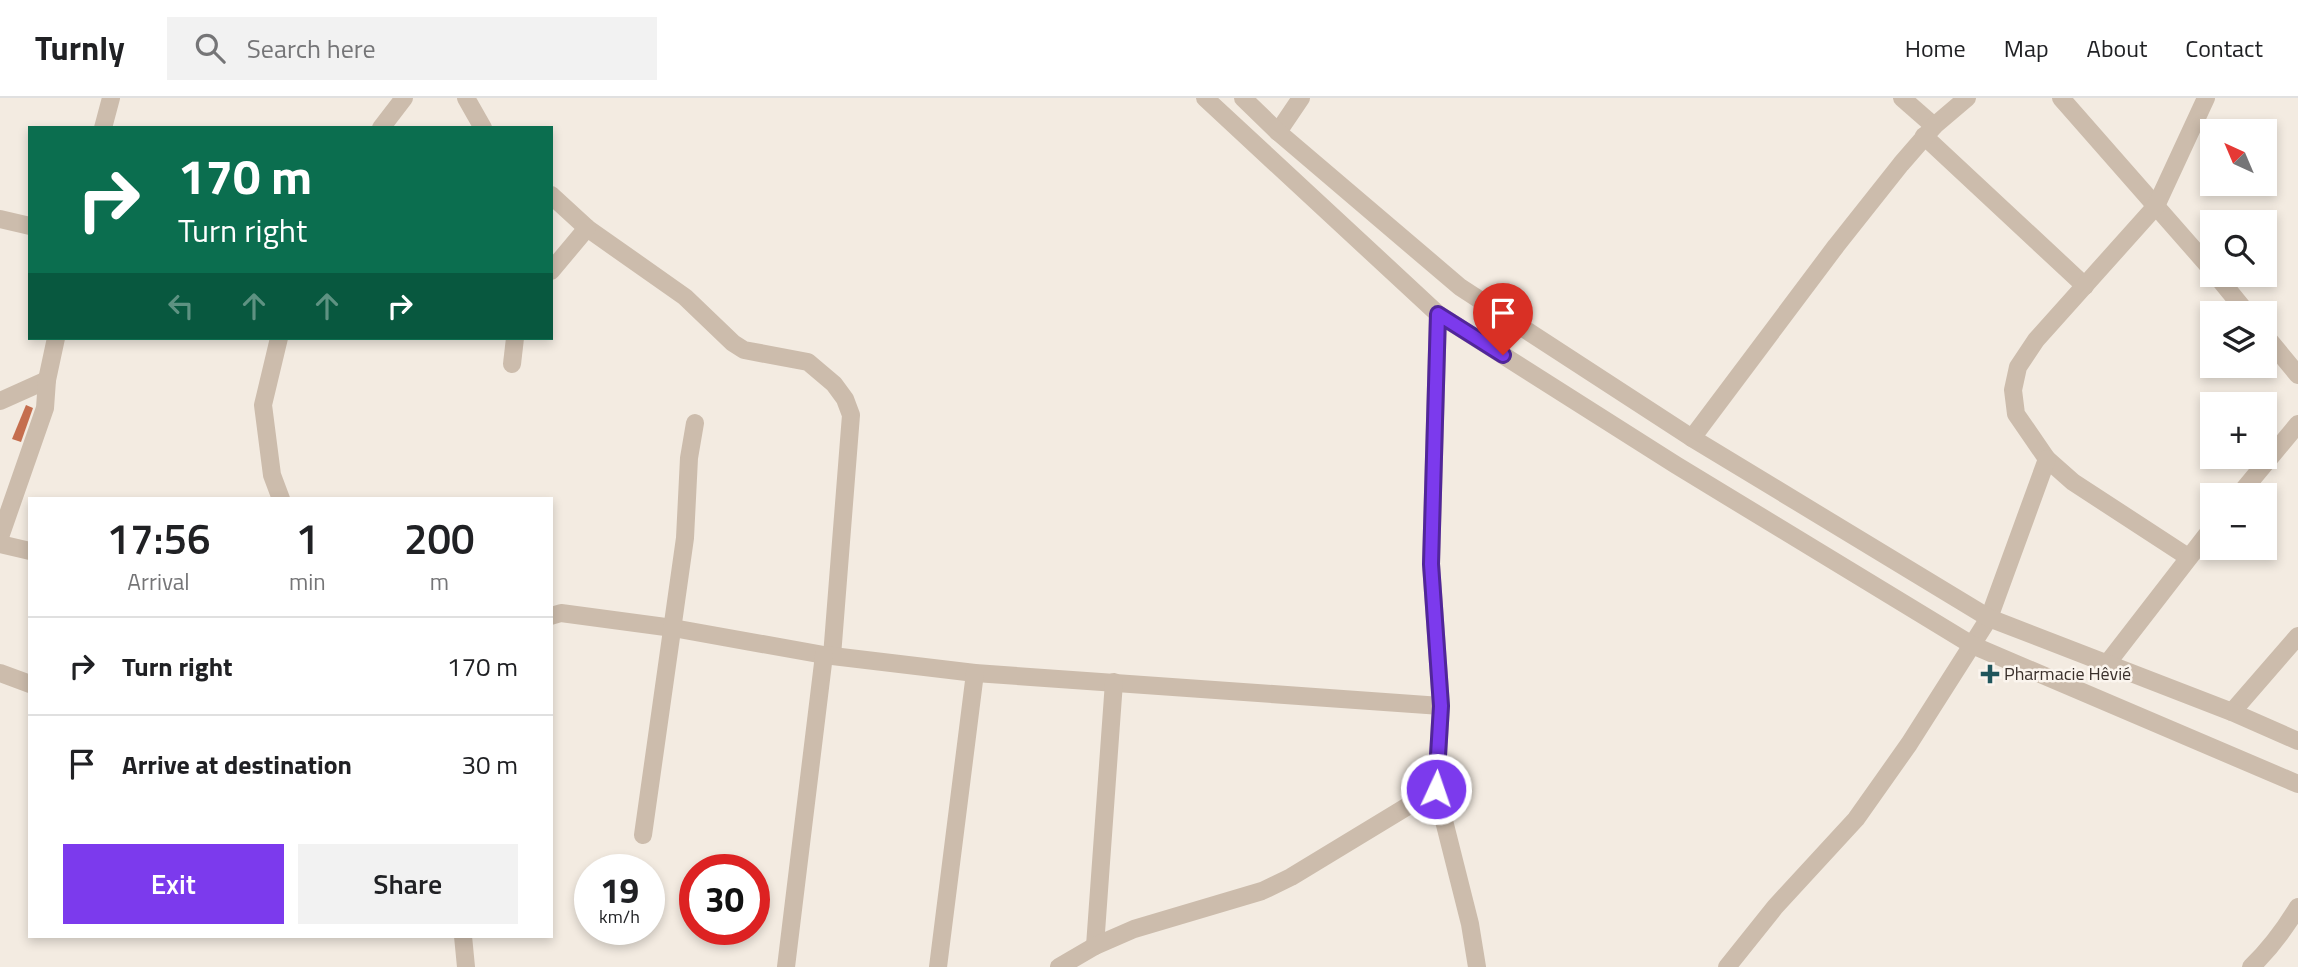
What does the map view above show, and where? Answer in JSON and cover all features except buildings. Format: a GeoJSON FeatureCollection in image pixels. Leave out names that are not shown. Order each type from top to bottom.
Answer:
{"type":"FeatureCollection","features":[{"type":"Feature","properties":{"kind":"street"},"geometry":{"type":"LineString","coordinates":[[104,126],[111,98]]}},
{"type":"Feature","properties":{"kind":"street"},"geometry":{"type":"LineString","coordinates":[[466,98],[483,126]]}},
{"type":"Feature","properties":{"kind":"street"},"geometry":{"type":"LineString","coordinates":[[1205,98],[1438,314],[1676,465],[1972,645],[2298,784]]}},
{"type":"Feature","properties":{"kind":"street"},"geometry":{"type":"LineString","coordinates":[[1243,98],[1278,132],[1460,287],[1692,438],[1990,618],[2232,712],[2298,741]]}},
{"type":"Feature","properties":{"kind":"street"},"geometry":{"type":"LineString","coordinates":[[1278,132],[1301,98]]}},
{"type":"Feature","properties":{"kind":"street"},"geometry":{"type":"LineString","coordinates":[[1902,98],[1929,131],[2085,286]]}},
{"type":"Feature","properties":{"kind":"street"},"geometry":{"type":"LineString","coordinates":[[1692,438],[1836,246],[1929,131],[1967,98]]}},
{"type":"Feature","properties":{"kind":"street"},"geometry":{"type":"LineString","coordinates":[[2061,98],[2200,256]]}},
{"type":"Feature","properties":{"kind":"street"},"geometry":{"type":"LineString","coordinates":[[2189,556],[2073,482],[2047,459],[2016,414],[2013,390],[2018,367],[2036,340],[2156,206],[2206,98]]}},
{"type":"Feature","properties":{"kind":"street"},"geometry":{"type":"LineString","coordinates":[[382,126],[402,99]]}},
{"type":"Feature","properties":{"kind":"street"},"geometry":{"type":"LineString","coordinates":[[553,197],[587,228],[685,297],[733,343],[744,350],[808,362],[834,384],[845,399],[851,415],[828,656],[786,967]]}},
{"type":"Feature","properties":{"kind":"street"},"geometry":{"type":"LineString","coordinates":[[0,219],[28,226]]}},
{"type":"Feature","properties":{"kind":"street"},"geometry":{"type":"LineString","coordinates":[[553,269],[587,228]]}},
{"type":"Feature","properties":{"kind":"street"},"geometry":{"type":"LineString","coordinates":[[2226,287],[2238,301]]}},
{"type":"Feature","properties":{"kind":"street"},"geometry":{"type":"LineString","coordinates":[[1438,314],[1431,564],[1441,706],[1436,789],[1470,924],[1476,967]]}},
{"type":"Feature","properties":{"kind":"street"},"geometry":{"type":"LineString","coordinates":[[0,537],[45,408],[47,380],[56,340]]}},
{"type":"Feature","properties":{"kind":"street"},"geometry":{"type":"LineString","coordinates":[[279,340],[263,405],[272,475],[280,497]]}},
{"type":"Feature","properties":{"kind":"street"},"geometry":{"type":"LineString","coordinates":[[512,365],[515,340]]}},
{"type":"Feature","properties":{"kind":"street"},"geometry":{"type":"LineString","coordinates":[[2291,353],[2298,375]]}},
{"type":"Feature","properties":{"kind":"street"},"geometry":{"type":"LineString","coordinates":[[0,401],[47,380]]}},
{"type":"Feature","properties":{"kind":"street"},"geometry":{"type":"LineString","coordinates":[[643,835],[685,538],[689,458],[695,422]]}},
{"type":"Feature","properties":{"kind":"street"},"geometry":{"type":"LineString","coordinates":[[2249,483],[2298,424]]}},
{"type":"Feature","properties":{"kind":"street"},"geometry":{"type":"LineString","coordinates":[[1727,967],[1776,907],[1856,819],[1909,744],[1990,618],[2047,459]]}},
{"type":"Feature","properties":{"kind":"street"},"geometry":{"type":"LineString","coordinates":[[2106,665],[2200,543]]}},
{"type":"Feature","properties":{"kind":"street"},"geometry":{"type":"LineString","coordinates":[[0,544],[28,551]]}},
{"type":"Feature","properties":{"kind":"street"},"geometry":{"type":"LineString","coordinates":[[553,615],[561,613],[673,628],[828,656],[975,673],[1441,706]]}},
{"type":"Feature","properties":{"kind":"street"},"geometry":{"type":"LineString","coordinates":[[2232,712],[2298,636]]}},
{"type":"Feature","properties":{"kind":"street"},"geometry":{"type":"LineString","coordinates":[[0,673],[28,683]]}},
{"type":"Feature","properties":{"kind":"street"},"geometry":{"type":"LineString","coordinates":[[938,967],[975,673]]}},
{"type":"Feature","properties":{"kind":"street"},"geometry":{"type":"LineString","coordinates":[[1095,946],[1114,682]]}},
{"type":"Feature","properties":{"kind":"street"},"geometry":{"type":"LineString","coordinates":[[1059,967],[1095,946],[1134,929],[1262,891],[1436,789]]}},
{"type":"Feature","properties":{"kind":"street"},"geometry":{"type":"LineString","coordinates":[[2251,967],[2268,951],[2298,907]]}},
{"type":"Feature","properties":{"kind":"street"},"geometry":{"type":"LineString","coordinates":[[463,938],[466,967]]}},
{"type":"Feature","properties":{"kind":"place","name":"Pharmacie Hêvié"},"geometry":{"type":"Point","coordinates":[1990,674]}},
{"type":"Feature","properties":{"kind":"route"},"geometry":{"type":"LineString","coordinates":[[1436,789],[1441,706],[1431,564],[1438,314],[1503,355]]}}]}
